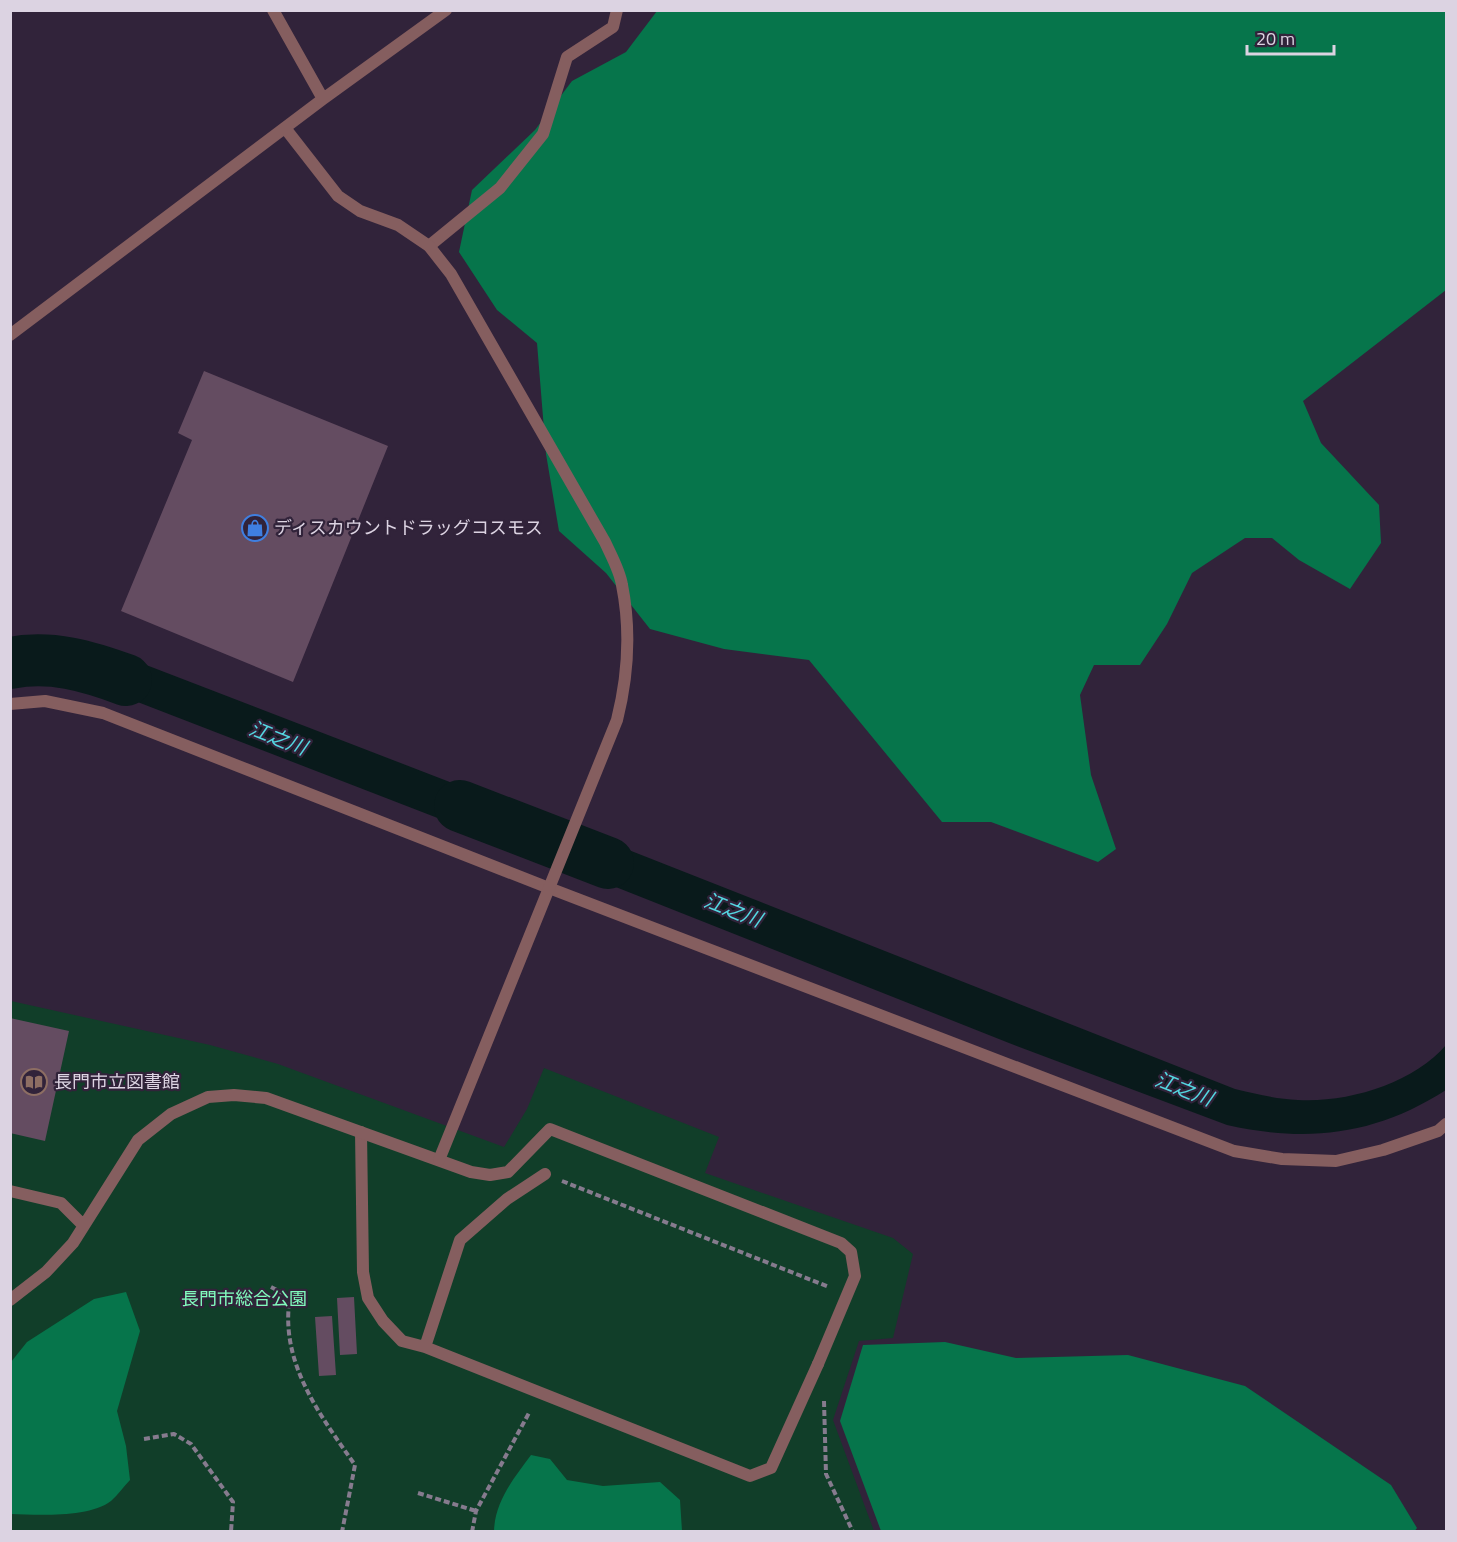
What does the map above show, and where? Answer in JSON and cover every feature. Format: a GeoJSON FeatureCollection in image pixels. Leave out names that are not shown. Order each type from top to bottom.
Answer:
{"type":"FeatureCollection","features":[{"type":"Feature","properties":{"kind":"street"},"geometry":{"type":"LineString","coordinates":[[273,10],[323,99]]}},
{"type":"Feature","properties":{"kind":"street"},"geometry":{"type":"LineString","coordinates":[[10,335],[323,99],[446,10]]}},
{"type":"Feature","properties":{"kind":"street"},"geometry":{"type":"LineString","coordinates":[[429,246],[500,188],[543,134],[567,57],[613,27],[617,10]]}},
{"type":"Feature","properties":{"kind":"street"},"geometry":{"type":"LineString","coordinates":[[285,128],[338,196],[360,211],[398,225],[429,246],[451,274],[605,542],[622,584],[628,635],[625,687],[617,720],[439,1160]]}},
{"type":"Feature","properties":{"kind":"street"},"geometry":{"type":"LineString","coordinates":[[10,704],[45,701],[103,713],[549,888],[1234,1151],[1282,1159],[1336,1161],[1383,1150],[1438,1131],[1446,1125]]}},
{"type":"Feature","properties":{"kind":"street"},"geometry":{"type":"LineString","coordinates":[[10,1300],[46,1272],[73,1243],[138,1140],[171,1114],[208,1097],[234,1095],[266,1098],[361,1132],[439,1160],[471,1172],[490,1175],[508,1172],[550,1130],[841,1243],[851,1252],[855,1276],[771,1468],[750,1476],[425,1347],[402,1341],[382,1321],[368,1298],[363,1272],[361,1132]]}},
{"type":"Feature","properties":{"kind":"street"},"geometry":{"type":"LineString","coordinates":[[425,1347],[460,1240],[507,1199],[545,1174]]}},
{"type":"Feature","properties":{"kind":"street"},"geometry":{"type":"LineString","coordinates":[[10,1191],[61,1203],[83,1225]]}},
{"type":"Feature","properties":{"kind":"path"},"geometry":{"type":"LineString","coordinates":[[545,1174],[834,1289]]}},
{"type":"Feature","properties":{"kind":"path"},"geometry":{"type":"LineString","coordinates":[[271,1287],[290,1297],[289,1336],[295,1367],[355,1465],[342,1532]]}},
{"type":"Feature","properties":{"kind":"path"},"geometry":{"type":"LineString","coordinates":[[824,1398],[826,1474],[853,1532]]}},
{"type":"Feature","properties":{"kind":"path"},"geometry":{"type":"LineString","coordinates":[[472,1532],[476,1511],[532,1407]]}},
{"type":"Feature","properties":{"kind":"path"},"geometry":{"type":"LineString","coordinates":[[144,1439],[174,1434],[190,1444],[233,1502],[231,1532]]}},
{"type":"Feature","properties":{"kind":"path"},"geometry":{"type":"LineString","coordinates":[[418,1493],[476,1511]]}},
{"type":"Feature","properties":{"kind":"green space"},"geometry":{"type":"Polygon","coordinates":[[[657,11],[1446,11],[1446,290],[1303,401],[1321,443],[1379,505],[1381,543],[1350,589],[1299,560],[1272,538],[1245,538],[1192,573],[1167,624],[1140,665],[1094,665],[1080,695],[1091,775],[1116,849],[1098,862],[991,822],[942,822],[809,660],[724,649],[650,629],[606,573],[559,531],[546,454],[537,343],[497,310],[459,252],[472,190],[535,130],[572,81],[626,52],[657,11]]]}},
{"type":"Feature","properties":{"kind":"green space","name":"長門市総合公園"},"geometry":{"type":"Polygon","coordinates":[[[11,1001],[210,1045],[278,1064],[504,1147],[527,1109],[544,1068],[719,1137],[705,1173],[893,1238],[913,1254],[893,1338],[859,1341],[833,1420],[874,1531],[11,1531],[11,1001]]]}},
{"type":"Feature","properties":{"kind":"green space"},"geometry":{"type":"Polygon","coordinates":[[[126,1292],[140,1331],[117,1411],[126,1446],[130,1480],[111,1501],[90,1510],[62,1514],[11,1514],[11,1362],[27,1342],[94,1299],[126,1292]]]}},
{"type":"Feature","properties":{"kind":"green space"},"geometry":{"type":"Polygon","coordinates":[[[945,1342],[1016,1358],[1128,1355],[1245,1386],[1391,1485],[1417,1528],[1414,1532],[881,1531],[840,1421],[863,1345],[945,1342]]]}},
{"type":"Feature","properties":{"kind":"green space"},"geometry":{"type":"Polygon","coordinates":[[[531,1455],[550,1459],[567,1480],[603,1486],[660,1482],[680,1500],[682,1531],[494,1531],[502,1500],[512,1481],[531,1455]]]}},
{"type":"Feature","properties":{"kind":"water"},"geometry":{"type":"Polygon","coordinates":[[[40,642],[36,681],[11,681],[11,644],[40,642]]]}},
{"type":"Feature","properties":{"kind":"water"},"geometry":{"type":"Polygon","coordinates":[[[58,644],[87,646],[115,653],[533,814],[518,849],[135,701],[96,688],[56,682],[58,644]]]}},
{"type":"Feature","properties":{"kind":"water"},"geometry":{"type":"Polygon","coordinates":[[[550,819],[1235,1089],[1298,1100],[1338,1098],[1358,1094],[1379,1088],[1416,1070],[1446,1045],[1446,1090],[1394,1117],[1367,1126],[1341,1131],[1313,1134],[1286,1133],[1257,1131],[1227,1125],[1009,1043],[535,855],[550,819]]]}},
{"type":"Feature","properties":{"kind":"building","name":"ディスカウントドラッグコスモス"},"geometry":{"type":"Polygon","coordinates":[[[204,371],[388,446],[293,682],[121,611],[192,440],[178,433],[204,371]]]}},
{"type":"Feature","properties":{"kind":"building","name":"長門市立図書館"},"geometry":{"type":"Polygon","coordinates":[[[10,1018],[69,1031],[45,1141],[10,1133],[10,1018]]]}},
{"type":"Feature","properties":{"kind":"building"},"geometry":{"type":"Polygon","coordinates":[[[354,1297],[357,1354],[340,1355],[337,1298],[354,1297]]]}},
{"type":"Feature","properties":{"kind":"building"},"geometry":{"type":"Polygon","coordinates":[[[332,1316],[336,1375],[319,1376],[315,1317],[332,1316]]]}},
{"type":"Feature","properties":{"kind":"waterway","name":"江之川"},"geometry":{"type":"LineString","coordinates":[[10,663],[40,660],[69,663],[126,680]]}},
{"type":"Feature","properties":{"kind":"waterway","name":"江之川"},"geometry":{"type":"LineString","coordinates":[[460,806],[608,863]]}},
{"type":"Feature","properties":{"kind":"place","name":"ディスカウントドラッグコスモス"},"geometry":{"type":"Point","coordinates":[255,528]}},
{"type":"Feature","properties":{"kind":"place","name":"長門市立図書館"},"geometry":{"type":"Point","coordinates":[34,1082]}}]}
